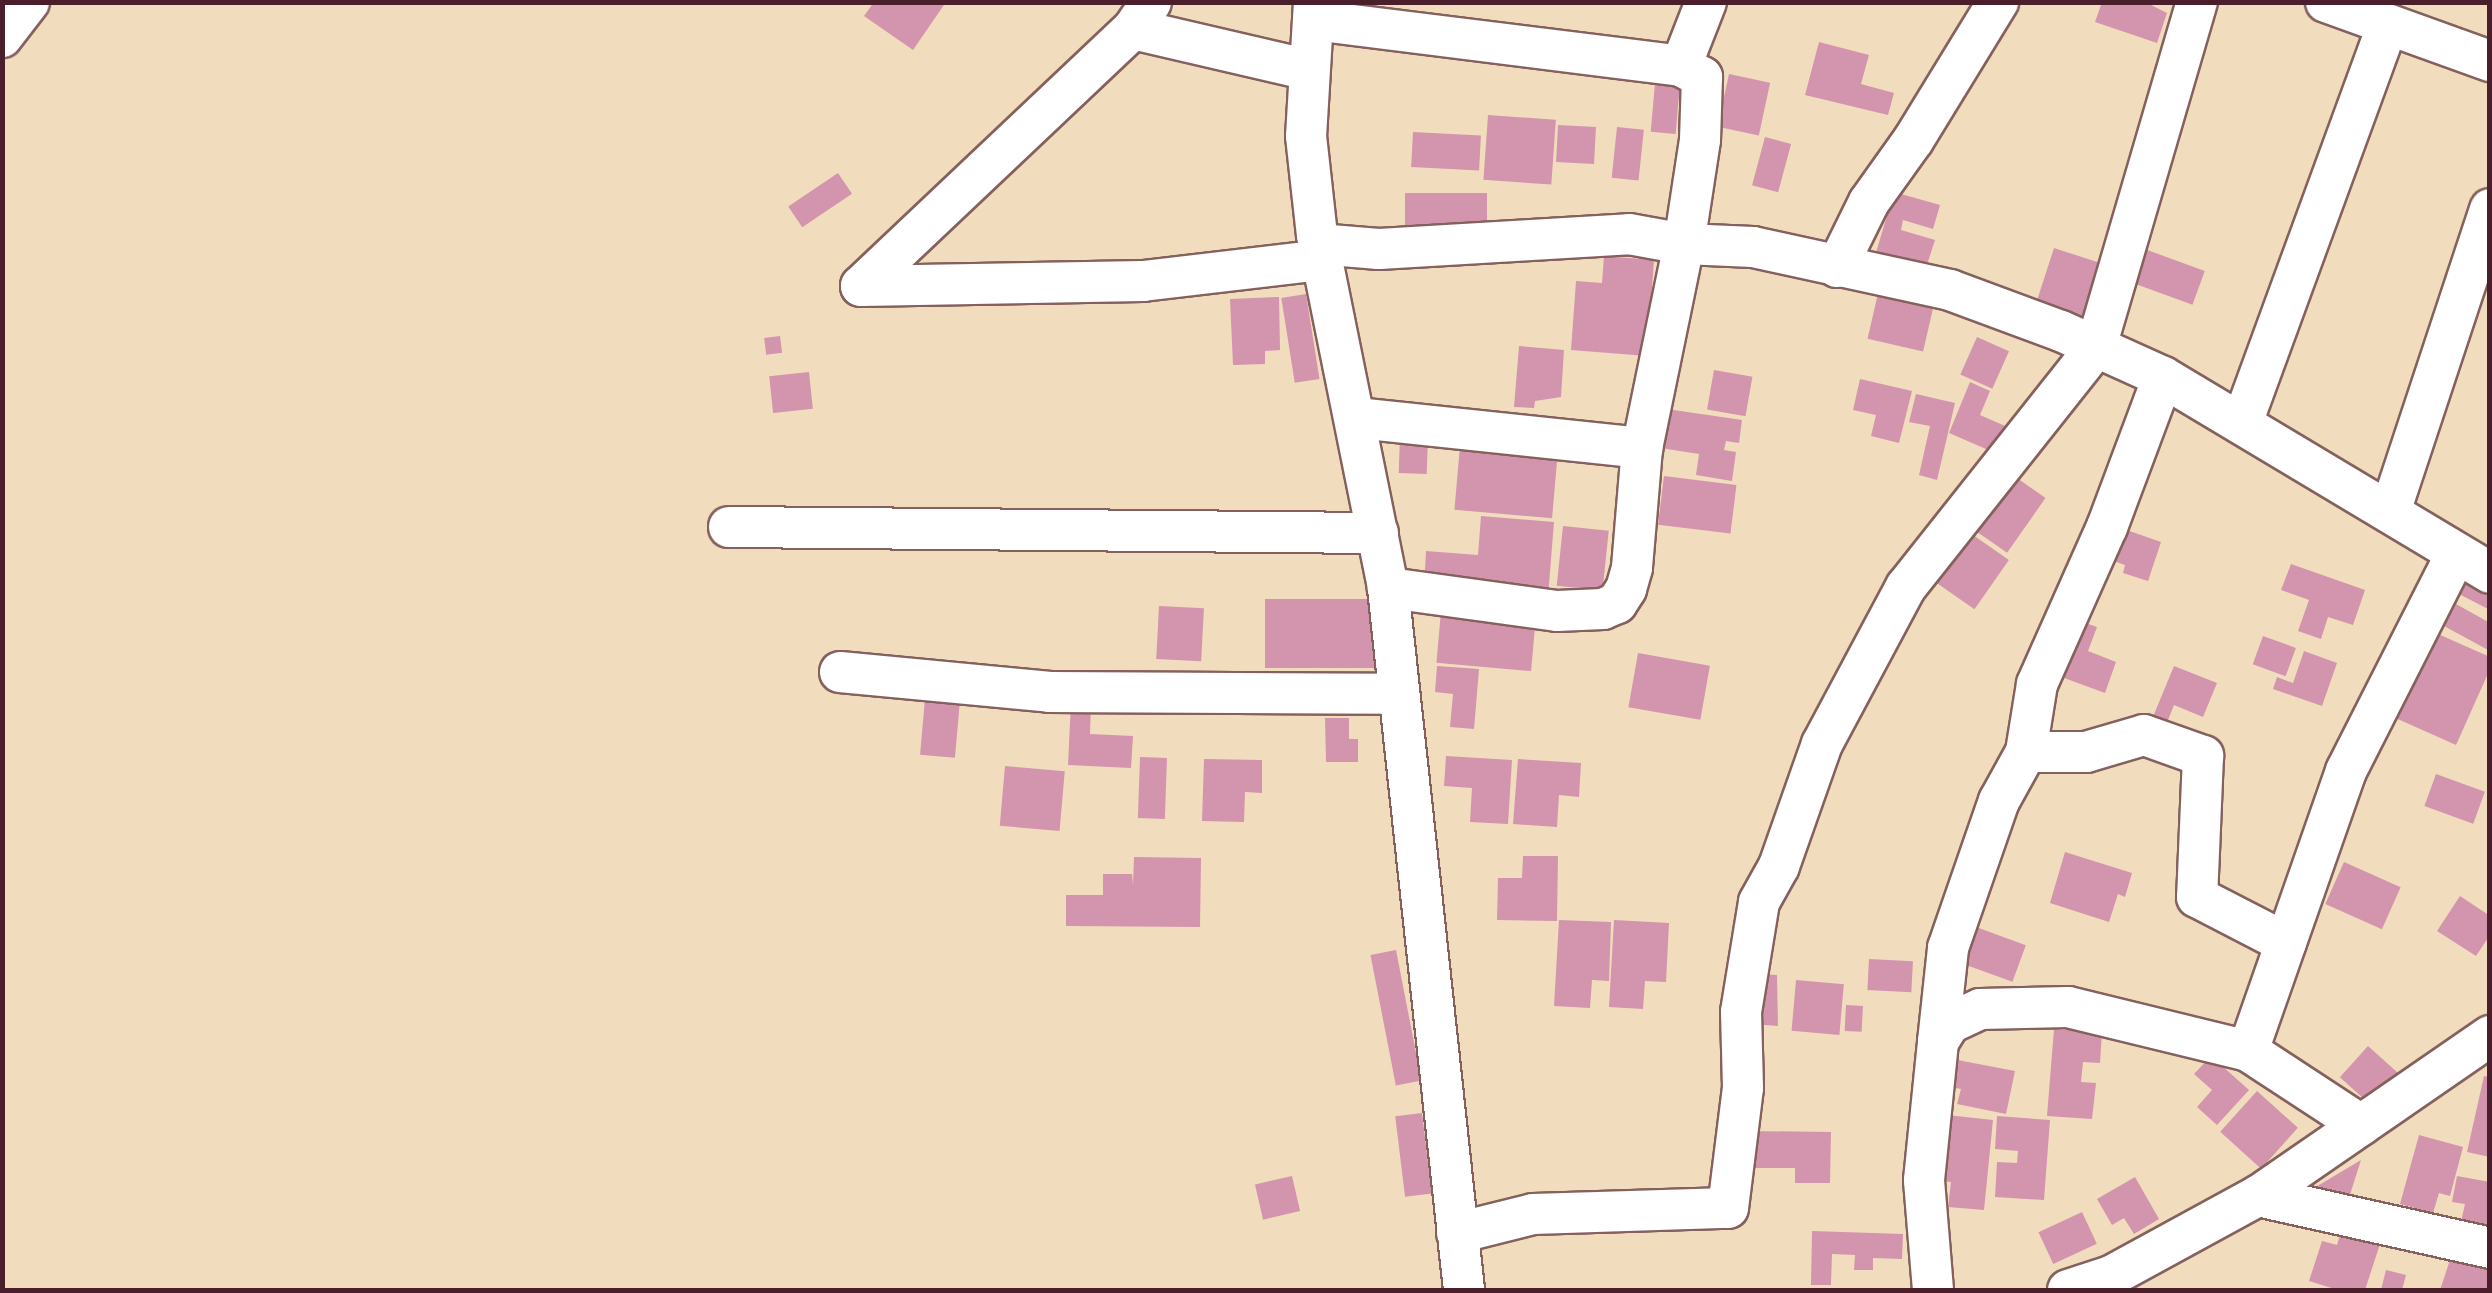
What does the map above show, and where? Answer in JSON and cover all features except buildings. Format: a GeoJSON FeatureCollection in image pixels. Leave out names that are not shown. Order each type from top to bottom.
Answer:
{"type":"FeatureCollection","features":[{"type":"Feature","properties":{"kind":"street"},"geometry":{"type":"LineString","coordinates":[[2,38],[29,2]]}},
{"type":"Feature","properties":{"kind":"street"},"geometry":{"type":"LineString","coordinates":[[1681,66],[1706,2]]}},
{"type":"Feature","properties":{"kind":"street"},"geometry":{"type":"LineString","coordinates":[[1837,268],[1869,202],[1914,139],[1998,2]]}},
{"type":"Feature","properties":{"kind":"street"},"geometry":{"type":"LineString","coordinates":[[1457,1233],[1534,1214],[1728,1208],[1743,1088],[1740,1012],[1759,902],[1779,866],[1822,744],[1906,587],[2096,347],[2196,2]]}},
{"type":"Feature","properties":{"kind":"street"},"geometry":{"type":"LineString","coordinates":[[2326,2],[2490,61]]}},
{"type":"Feature","properties":{"kind":"street"},"geometry":{"type":"LineString","coordinates":[[1388,588],[1557,610],[1603,609],[1617,603],[1632,568],[1642,448],[1684,244],[1704,96],[1702,77],[1681,66],[1313,11],[1306,136],[1320,252],[1388,588],[1464,1290]]}},
{"type":"Feature","properties":{"kind":"street"},"geometry":{"type":"LineString","coordinates":[[1310,70],[1142,16],[861,286],[1143,281],[1320,252],[1630,234],[1684,244],[1753,248],[1950,290],[2096,347],[2163,377],[2473,564],[2346,772],[2248,1051]]}},
{"type":"Feature","properties":{"kind":"street"},"geometry":{"type":"LineString","coordinates":[[2242,423],[2387,26]]}},
{"type":"Feature","properties":{"kind":"street"},"geometry":{"type":"LineString","coordinates":[[2390,512],[2490,210]]}},
{"type":"Feature","properties":{"kind":"street"},"geometry":{"type":"LineString","coordinates":[[1933,1290],[1924,1180],[1948,948],[1998,801],[2026,752],[2036,684],[2107,526],[2163,377]]}},
{"type":"Feature","properties":{"kind":"street"},"geometry":{"type":"LineString","coordinates":[[1356,418],[1642,448]]}},
{"type":"Feature","properties":{"kind":"street"},"geometry":{"type":"LineString","coordinates":[[728,527],[1378,533]]}},
{"type":"Feature","properties":{"kind":"street"},"geometry":{"type":"LineString","coordinates":[[840,672],[1050,692],[1399,694]]}},
{"type":"Feature","properties":{"kind":"street"},"geometry":{"type":"LineString","coordinates":[[2026,752],[2086,752],[2144,735],[2203,756],[2196,897],[2286,944]]}},
{"type":"Feature","properties":{"kind":"street"},"geometry":{"type":"LineString","coordinates":[[1938,1042],[1950,1023],[1980,1009],[2068,1007],[2248,1051],[2361,1125]]}},
{"type":"Feature","properties":{"kind":"street"},"geometry":{"type":"LineString","coordinates":[[2068,1290],[2112,1283],[2258,1196],[2490,1036]]}},
{"type":"Feature","properties":{"kind":"street"},"geometry":{"type":"LineString","coordinates":[[2258,1196],[2490,1248]]}}]}
